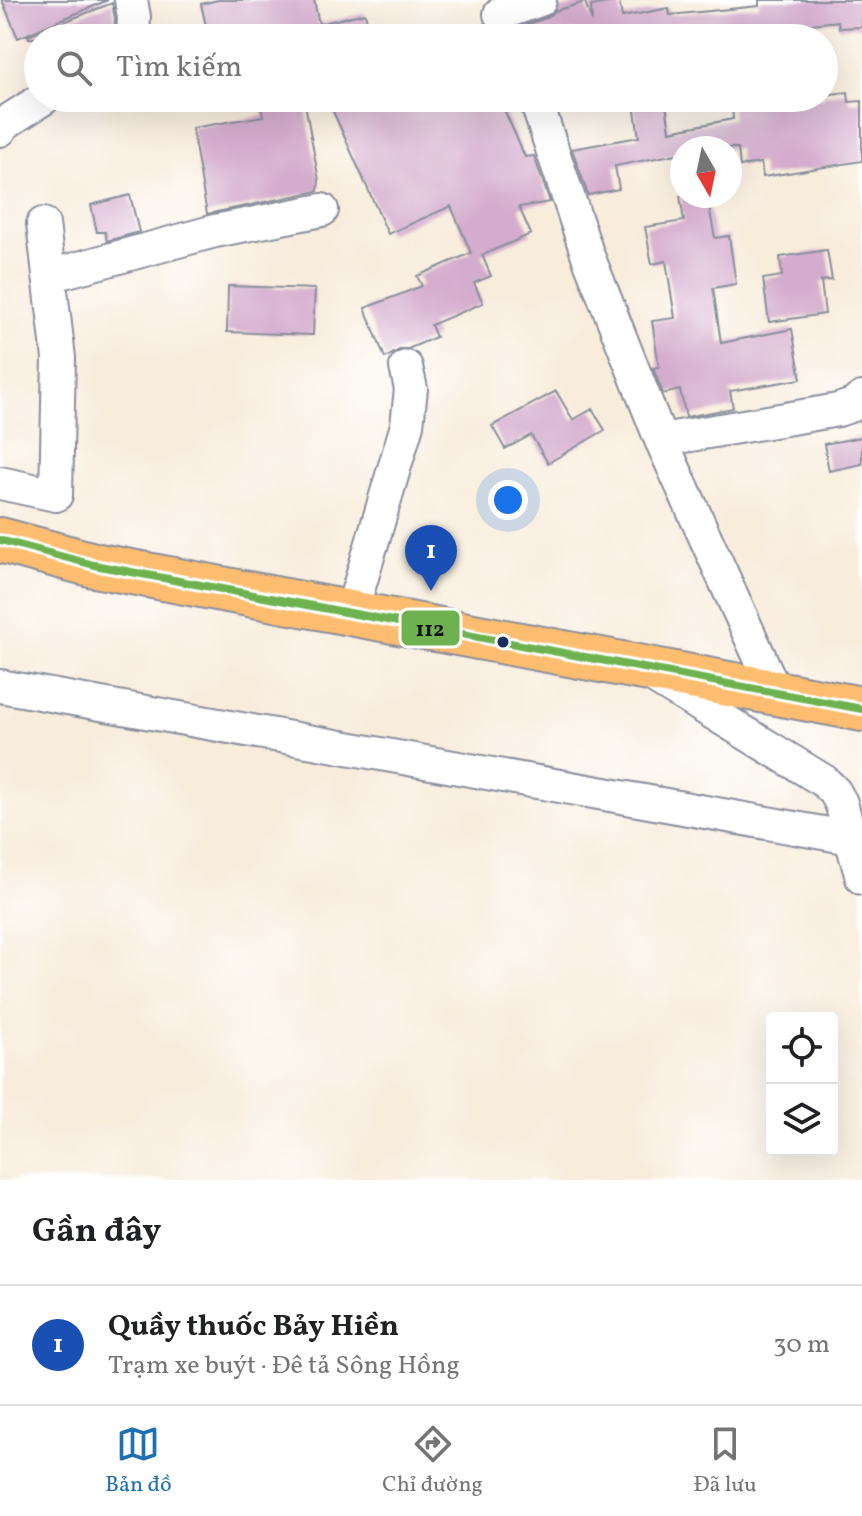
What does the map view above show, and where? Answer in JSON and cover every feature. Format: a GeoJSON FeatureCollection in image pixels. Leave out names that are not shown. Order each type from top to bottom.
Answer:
{"type":"FeatureCollection","features":[{"type":"Feature","properties":{"kind":"main road"},"geometry":{"type":"LineString","coordinates":[[0,540],[94,565],[862,709]]}},
{"type":"Feature","properties":{"kind":"street"},"geometry":{"type":"LineString","coordinates":[[131,0],[134,24]]}},
{"type":"Feature","properties":{"kind":"street"},"geometry":{"type":"LineString","coordinates":[[501,17],[540,0]]}},
{"type":"Feature","properties":{"kind":"street"},"geometry":{"type":"LineString","coordinates":[[0,130],[24,111]]}},
{"type":"Feature","properties":{"kind":"street"},"geometry":{"type":"LineString","coordinates":[[540,112],[588,256],[661,440],[776,693]]}},
{"type":"Feature","properties":{"kind":"street"},"geometry":{"type":"LineString","coordinates":[[49,276],[215,231],[322,210]]}},
{"type":"Feature","properties":{"kind":"street"},"geometry":{"type":"LineString","coordinates":[[0,483],[56,495],[59,358],[43,224]]}},
{"type":"Feature","properties":{"kind":"street"},"geometry":{"type":"LineString","coordinates":[[351,614],[407,425],[411,389],[406,367]]}},
{"type":"Feature","properties":{"kind":"street"},"geometry":{"type":"LineString","coordinates":[[661,440],[838,410],[862,398]]}},
{"type":"Feature","properties":{"kind":"street"},"geometry":{"type":"LineString","coordinates":[[641,669],[766,747],[824,781],[848,791],[841,803],[856,839],[862,878]]}},
{"type":"Feature","properties":{"kind":"street"},"geometry":{"type":"LineString","coordinates":[[0,686],[856,839]]}},
{"type":"Feature","properties":{"kind":"building"},"geometry":{"type":"Polygon","coordinates":[[[2,0],[108,0],[51,24],[24,24],[24,35],[18,38],[2,0]]]}},
{"type":"Feature","properties":{"kind":"building"},"geometry":{"type":"Polygon","coordinates":[[[218,0],[314,0],[319,24],[206,24],[201,4],[218,0]]]}},
{"type":"Feature","properties":{"kind":"building"},"geometry":{"type":"Polygon","coordinates":[[[759,0],[862,0],[862,27],[839,28],[838,21],[811,24],[529,24],[555,11],[585,2],[592,22],[591,6],[619,1],[622,17],[669,8],[670,15],[759,6],[759,0]]]}},
{"type":"Feature","properties":{"kind":"building"},"geometry":{"type":"Polygon","coordinates":[[[112,3],[115,24],[59,24],[112,3]]]}},
{"type":"Feature","properties":{"kind":"building"},"geometry":{"type":"Polygon","coordinates":[[[365,13],[368,24],[319,24],[365,13]]]}},
{"type":"Feature","properties":{"kind":"building"},"geometry":{"type":"Polygon","coordinates":[[[848,92],[849,102],[862,101],[862,161],[763,177],[761,163],[742,166],[742,136],[670,136],[670,155],[615,166],[619,189],[588,195],[572,149],[639,137],[635,112],[667,112],[670,131],[733,119],[732,112],[838,112],[838,93],[848,92]]]}},
{"type":"Feature","properties":{"kind":"building"},"geometry":{"type":"Polygon","coordinates":[[[262,112],[307,112],[319,181],[318,191],[207,214],[192,128],[263,116],[262,112]]]}},
{"type":"Feature","properties":{"kind":"building"},"geometry":{"type":"Polygon","coordinates":[[[333,112],[505,112],[525,157],[534,156],[550,202],[519,207],[531,234],[482,255],[491,276],[474,283],[483,303],[431,325],[436,337],[385,358],[365,308],[422,286],[417,276],[471,253],[451,206],[388,234],[333,112]]]}},
{"type":"Feature","properties":{"kind":"building"},"geometry":{"type":"Polygon","coordinates":[[[130,195],[139,232],[107,241],[105,232],[97,232],[91,205],[130,195]]]}},
{"type":"Feature","properties":{"kind":"building"},"geometry":{"type":"Polygon","coordinates":[[[682,208],[709,208],[715,238],[729,236],[736,284],[713,288],[721,343],[792,329],[801,379],[730,391],[733,408],[686,417],[680,390],[663,394],[653,368],[659,367],[652,321],[675,318],[666,261],[652,264],[645,227],[684,221],[682,208]]]}},
{"type":"Feature","properties":{"kind":"building"},"geometry":{"type":"Polygon","coordinates":[[[827,250],[832,280],[821,281],[825,314],[769,322],[763,279],[782,276],[780,257],[827,250]]]}},
{"type":"Feature","properties":{"kind":"building"},"geometry":{"type":"Polygon","coordinates":[[[228,286],[315,289],[313,335],[227,332],[228,286]]]}},
{"type":"Feature","properties":{"kind":"building"},"geometry":{"type":"Polygon","coordinates":[[[556,391],[573,420],[592,409],[605,430],[548,463],[531,435],[505,449],[492,426],[556,391]]]}},
{"type":"Feature","properties":{"kind":"building"},"geometry":{"type":"Polygon","coordinates":[[[862,437],[862,464],[829,471],[824,444],[862,437]]]}},
{"type":"Feature","properties":{"kind":"transit line","name":"112"},"geometry":{"type":"LineString","coordinates":[[0,540],[94,565],[862,709]]}},
{"type":"Feature","properties":{"kind":"place","name":"Quầy thuốc Bảy Hiền"},"geometry":{"type":"Point","coordinates":[431,591]}}]}
